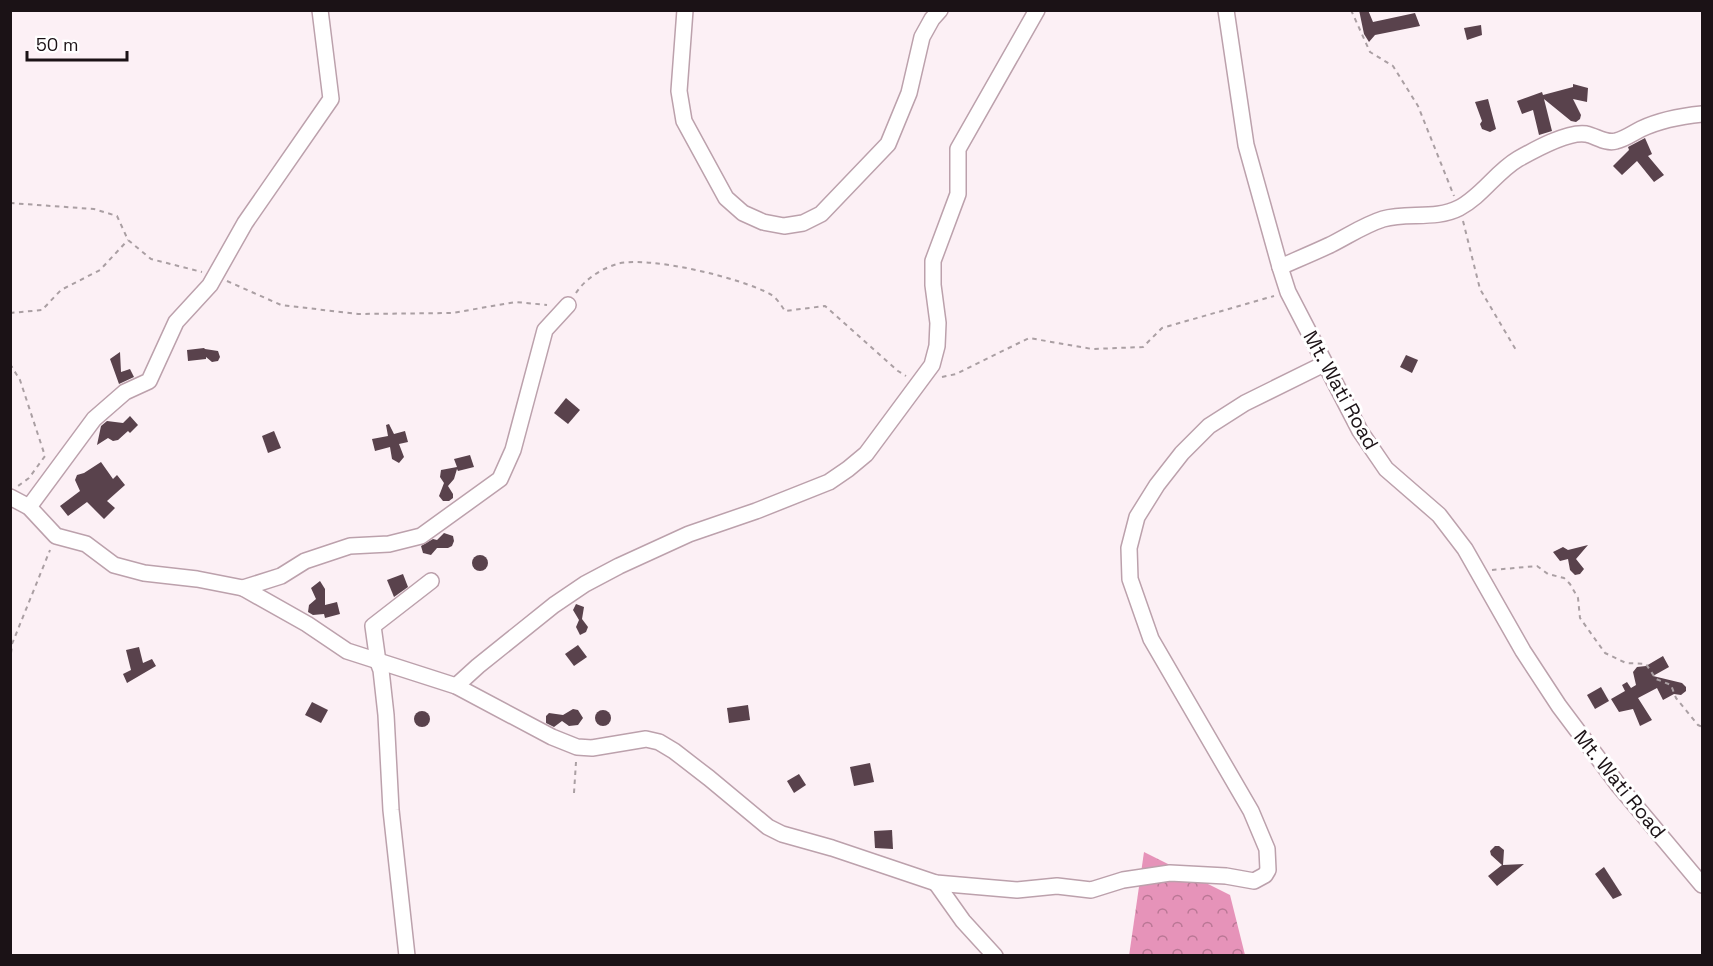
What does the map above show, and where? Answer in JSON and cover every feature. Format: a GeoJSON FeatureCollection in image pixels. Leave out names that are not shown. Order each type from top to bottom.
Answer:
{"type":"FeatureCollection","features":[{"type":"Feature","properties":{"kind":"street"},"geometry":{"type":"LineString","coordinates":[[29,507],[94,419],[125,392],[149,381],[176,322],[210,285],[245,223],[331,99],[320,10]]}},
{"type":"Feature","properties":{"kind":"street"},"geometry":{"type":"LineString","coordinates":[[685,10],[679,91],[684,121],[726,198],[743,213],[763,222],[784,226],[803,223],[821,214],[888,144],[909,93],[922,37],[940,10]]}},
{"type":"Feature","properties":{"kind":"street"},"geometry":{"type":"LineString","coordinates":[[456,686],[554,605],[602,575],[650,551],[829,482],[866,454],[932,365],[937,346],[938,322],[933,285],[933,261],[958,194],[958,149],[1037,10]]}},
{"type":"Feature","properties":{"kind":"street","name":"Mt. Wati Road"},"geometry":{"type":"LineString","coordinates":[[1226,10],[1246,145],[1280,267],[1288,292],[1360,431],[1386,469],[1439,515],[1465,549],[1523,651],[1559,706],[1619,786],[1702,885]]}},
{"type":"Feature","properties":{"kind":"street"},"geometry":{"type":"LineString","coordinates":[[1280,267],[1384,219],[1411,214],[1449,212],[1459,208],[1472,200],[1506,166],[1564,137],[1585,134],[1602,140],[1616,141],[1663,121],[1702,114]]}},
{"type":"Feature","properties":{"kind":"street"},"geometry":{"type":"LineString","coordinates":[[243,588],[281,576],[305,561],[350,546],[389,544],[421,536],[500,479],[513,450],[545,330],[568,305]]}},
{"type":"Feature","properties":{"kind":"street"},"geometry":{"type":"LineString","coordinates":[[10,497],[29,507],[56,536],[86,544],[114,565],[144,573],[197,579],[243,588],[307,624],[347,651],[456,686],[552,737],[577,747],[592,748],[646,739],[658,742],[700,771],[768,826],[782,834],[832,848],[936,883],[1017,890],[1057,886],[1091,890],[1123,880],[1170,873],[1226,876],[1254,881],[1265,875],[1268,870],[1267,849],[1251,811],[1151,639],[1130,579],[1128,548],[1137,518],[1157,485],[1182,453],[1209,426],[1245,403],[1324,364]]}},
{"type":"Feature","properties":{"kind":"street"},"geometry":{"type":"LineString","coordinates":[[407,956],[391,810],[386,715],[373,626],[431,581]]}},
{"type":"Feature","properties":{"kind":"street"},"geometry":{"type":"LineString","coordinates":[[936,883],[963,921],[995,956]]}},
{"type":"Feature","properties":{"kind":"path"},"geometry":{"type":"LineString","coordinates":[[1351,10],[1370,52],[1393,66],[1418,106],[1459,208],[1480,289],[1516,350]]}},
{"type":"Feature","properties":{"kind":"path"},"geometry":{"type":"LineString","coordinates":[[10,203],[94,209],[117,216],[128,240],[151,259],[215,276],[281,305],[358,314],[453,313],[516,302],[554,306],[568,305],[580,286],[598,272],[618,264],[640,261],[717,274],[772,295],[786,311],[825,306],[898,371],[918,383],[956,374],[1029,338],[1092,349],[1143,347],[1162,328],[1288,292]]}},
{"type":"Feature","properties":{"kind":"path"},"geometry":{"type":"LineString","coordinates":[[10,313],[42,310],[61,290],[100,270],[128,240]]}},
{"type":"Feature","properties":{"kind":"path"},"geometry":{"type":"LineString","coordinates":[[10,364],[20,380],[45,456],[29,478],[10,491]]}},
{"type":"Feature","properties":{"kind":"path"},"geometry":{"type":"LineString","coordinates":[[10,662],[12,644],[56,536]]}},
{"type":"Feature","properties":{"kind":"path"},"geometry":{"type":"LineString","coordinates":[[1489,571],[1537,566],[1548,574],[1564,578],[1578,598],[1580,618],[1605,653],[1626,663],[1646,664],[1656,679],[1671,685],[1676,698],[1702,727]]}},
{"type":"Feature","properties":{"kind":"path"},"geometry":{"type":"LineString","coordinates":[[574,793],[577,747]]}},
{"type":"Feature","properties":{"kind":"path"},"geometry":{"type":"LineString","coordinates":[[10,836],[10,853]]}},
{"type":"Feature","properties":{"kind":"green space"},"geometry":{"type":"Polygon","coordinates":[[[1144,852],[1230,895],[1245,955],[1129,956],[1144,852]]]}},
{"type":"Feature","properties":{"kind":"building"},"geometry":{"type":"Polygon","coordinates":[[[1359,10],[1368,10],[1373,22],[1415,13],[1420,26],[1375,35],[1369,42],[1364,34],[1359,10]]]}},
{"type":"Feature","properties":{"kind":"building"},"geometry":{"type":"Polygon","coordinates":[[[1481,25],[1482,35],[1467,40],[1464,28],[1481,25]]]}},
{"type":"Feature","properties":{"kind":"building"},"geometry":{"type":"Polygon","coordinates":[[[1573,84],[1588,88],[1587,102],[1573,99],[1581,115],[1580,119],[1576,122],[1571,121],[1544,99],[1552,131],[1539,135],[1533,110],[1522,114],[1517,101],[1542,92],[1543,95],[1573,87],[1573,84]]]}},
{"type":"Feature","properties":{"kind":"building"},"geometry":{"type":"Polygon","coordinates":[[[1488,99],[1496,129],[1490,132],[1482,129],[1480,124],[1482,121],[1475,102],[1488,99]]]}},
{"type":"Feature","properties":{"kind":"building"},"geometry":{"type":"Polygon","coordinates":[[[1645,138],[1652,154],[1648,156],[1664,175],[1654,182],[1637,161],[1622,175],[1613,166],[1629,150],[1628,147],[1645,138]]]}},
{"type":"Feature","properties":{"kind":"building"},"geometry":{"type":"Polygon","coordinates":[[[204,348],[218,351],[220,357],[218,361],[212,362],[206,357],[206,359],[188,361],[187,350],[204,348]]]}},
{"type":"Feature","properties":{"kind":"building"},"geometry":{"type":"Polygon","coordinates":[[[120,352],[121,372],[130,369],[134,377],[119,384],[110,359],[120,352]]]}},
{"type":"Feature","properties":{"kind":"building"},"geometry":{"type":"Polygon","coordinates":[[[1406,355],[1418,360],[1412,373],[1400,367],[1406,355]]]}},
{"type":"Feature","properties":{"kind":"building"},"geometry":{"type":"Polygon","coordinates":[[[566,398],[580,410],[568,424],[554,413],[566,398]]]}},
{"type":"Feature","properties":{"kind":"building"},"geometry":{"type":"Polygon","coordinates":[[[130,416],[138,425],[130,433],[128,431],[118,440],[113,441],[108,438],[97,445],[101,426],[107,421],[123,423],[130,416]]]}},
{"type":"Feature","properties":{"kind":"building"},"geometry":{"type":"Polygon","coordinates":[[[389,424],[394,434],[405,431],[408,442],[399,444],[404,457],[399,463],[392,459],[390,447],[375,451],[372,439],[388,436],[386,425],[389,424]]]}},
{"type":"Feature","properties":{"kind":"building"},"geometry":{"type":"Polygon","coordinates":[[[274,431],[281,448],[268,453],[262,436],[274,431]]]}},
{"type":"Feature","properties":{"kind":"building"},"geometry":{"type":"Polygon","coordinates":[[[470,455],[474,467],[458,471],[457,469],[454,479],[448,486],[453,498],[443,501],[439,496],[444,483],[440,477],[441,470],[457,467],[454,459],[470,455]]]}},
{"type":"Feature","properties":{"kind":"building"},"geometry":{"type":"Polygon","coordinates":[[[101,462],[113,479],[117,475],[125,485],[107,501],[115,508],[104,519],[87,502],[68,516],[60,506],[80,491],[75,480],[77,475],[101,462]]]}},
{"type":"Feature","properties":{"kind":"building"},"geometry":{"type":"Polygon","coordinates":[[[444,533],[453,536],[452,546],[437,548],[431,555],[423,553],[421,546],[433,539],[437,540],[444,533]]]}},
{"type":"Feature","properties":{"kind":"building"},"geometry":{"type":"Polygon","coordinates":[[[1588,545],[1576,559],[1584,569],[1580,574],[1575,575],[1570,570],[1568,559],[1560,561],[1553,552],[1563,547],[1568,550],[1588,545]]]}},
{"type":"Feature","properties":{"kind":"building"},"geometry":{"type":"Polygon","coordinates":[[[480,555],[486,557],[488,563],[486,569],[480,571],[474,569],[472,563],[474,557],[480,555]]]}},
{"type":"Feature","properties":{"kind":"building"},"geometry":{"type":"Polygon","coordinates":[[[403,574],[408,587],[394,597],[387,580],[403,574]]]}},
{"type":"Feature","properties":{"kind":"building"},"geometry":{"type":"Polygon","coordinates":[[[320,581],[325,589],[325,605],[337,602],[340,614],[325,618],[324,614],[313,615],[308,612],[309,605],[316,599],[311,588],[320,581]]]}},
{"type":"Feature","properties":{"kind":"building"},"geometry":{"type":"Polygon","coordinates":[[[576,604],[584,607],[582,619],[588,627],[586,632],[580,635],[576,627],[579,620],[573,610],[576,604]]]}},
{"type":"Feature","properties":{"kind":"building"},"geometry":{"type":"Polygon","coordinates":[[[578,645],[587,657],[574,666],[565,654],[578,645]]]}},
{"type":"Feature","properties":{"kind":"building"},"geometry":{"type":"Polygon","coordinates":[[[139,647],[143,663],[152,659],[156,666],[127,683],[123,674],[131,670],[126,650],[139,647]]]}},
{"type":"Feature","properties":{"kind":"building"},"geometry":{"type":"Polygon","coordinates":[[[1663,656],[1669,667],[1653,676],[1682,683],[1686,691],[1681,695],[1674,694],[1663,700],[1657,688],[1638,698],[1652,720],[1640,726],[1633,709],[1619,712],[1611,699],[1625,691],[1622,685],[1627,682],[1631,688],[1636,685],[1633,672],[1637,667],[1646,666],[1663,656]]]}},
{"type":"Feature","properties":{"kind":"building"},"geometry":{"type":"Polygon","coordinates":[[[1601,687],[1609,701],[1595,709],[1587,695],[1601,687]]]}},
{"type":"Feature","properties":{"kind":"building"},"geometry":{"type":"Polygon","coordinates":[[[312,702],[328,710],[321,723],[305,715],[312,702]]]}},
{"type":"Feature","properties":{"kind":"building"},"geometry":{"type":"Polygon","coordinates":[[[748,705],[750,720],[729,723],[727,708],[748,705]]]}},
{"type":"Feature","properties":{"kind":"building"},"geometry":{"type":"Polygon","coordinates":[[[573,709],[578,710],[583,718],[578,725],[569,726],[562,721],[554,727],[546,723],[546,716],[549,713],[563,715],[573,709]]]}},
{"type":"Feature","properties":{"kind":"building"},"geometry":{"type":"Polygon","coordinates":[[[603,710],[611,718],[603,726],[595,718],[603,710]]]}},
{"type":"Feature","properties":{"kind":"building"},"geometry":{"type":"Polygon","coordinates":[[[422,711],[428,713],[430,719],[428,725],[422,727],[416,725],[414,719],[416,713],[422,711]]]}},
{"type":"Feature","properties":{"kind":"building"},"geometry":{"type":"Polygon","coordinates":[[[870,763],[874,782],[854,786],[850,767],[870,763]]]}},
{"type":"Feature","properties":{"kind":"building"},"geometry":{"type":"Polygon","coordinates":[[[799,774],[806,785],[794,793],[787,781],[799,774]]]}},
{"type":"Feature","properties":{"kind":"building"},"geometry":{"type":"Polygon","coordinates":[[[892,830],[893,849],[875,848],[874,831],[892,830]]]}},
{"type":"Feature","properties":{"kind":"building"},"geometry":{"type":"Polygon","coordinates":[[[1495,846],[1504,850],[1503,865],[1524,864],[1497,886],[1488,876],[1502,865],[1491,855],[1490,851],[1495,846]]]}},
{"type":"Feature","properties":{"kind":"building"},"geometry":{"type":"Polygon","coordinates":[[[1604,867],[1622,895],[1613,899],[1595,874],[1604,867]]]}}]}
